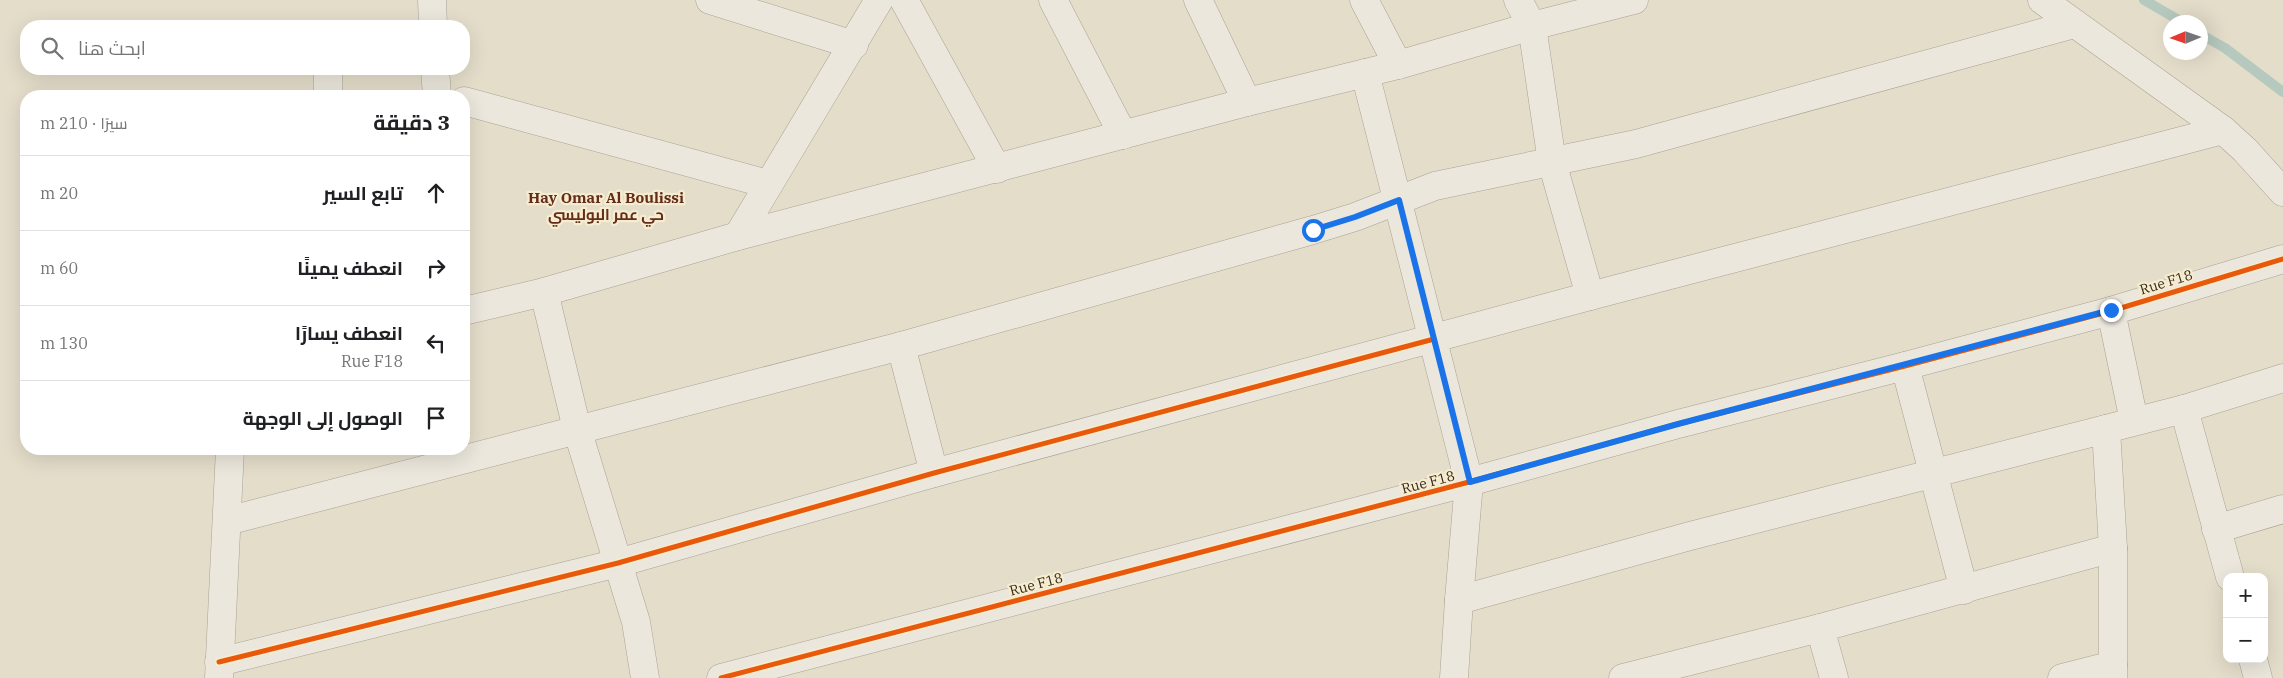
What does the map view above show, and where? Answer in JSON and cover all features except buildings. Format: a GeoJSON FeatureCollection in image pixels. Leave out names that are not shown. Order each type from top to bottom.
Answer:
{"type":"FeatureCollection","features":[{"type":"Feature","properties":{"kind":"street"},"geometry":{"type":"LineString","coordinates":[[432,0],[433,20]]}},
{"type":"Feature","properties":{"kind":"street"},"geometry":{"type":"LineString","coordinates":[[710,0],[854,45]]}},
{"type":"Feature","properties":{"kind":"street"},"geometry":{"type":"LineString","coordinates":[[738,236],[854,45],[879,0]]}},
{"type":"Feature","properties":{"kind":"street"},"geometry":{"type":"LineString","coordinates":[[904,0],[997,169]]}},
{"type":"Feature","properties":{"kind":"street"},"geometry":{"type":"LineString","coordinates":[[1052,0],[1123,135]]}},
{"type":"Feature","properties":{"kind":"street"},"geometry":{"type":"LineString","coordinates":[[1198,0],[1247,102]]}},
{"type":"Feature","properties":{"kind":"street"},"geometry":{"type":"LineString","coordinates":[[1364,0],[1398,65]]}},
{"type":"Feature","properties":{"kind":"street"},"geometry":{"type":"LineString","coordinates":[[1518,0],[1532,26],[1552,162],[1590,296]]}},
{"type":"Feature","properties":{"kind":"street"},"geometry":{"type":"LineString","coordinates":[[470,310],[544,292],[738,236],[1247,102],[1365,74],[1532,26],[1634,0]]}},
{"type":"Feature","properties":{"kind":"street"},"geometry":{"type":"LineString","coordinates":[[2042,0],[2223,130],[2245,150],[2283,192]]}},
{"type":"Feature","properties":{"kind":"street"},"geometry":{"type":"LineString","coordinates":[[227,521],[901,346],[1313,230],[1355,217],[1436,186],[1636,144],[2074,24]]}},
{"type":"Feature","properties":{"kind":"street"},"geometry":{"type":"LineString","coordinates":[[1365,74],[1399,200],[1470,482],[1454,678]]}},
{"type":"Feature","properties":{"kind":"street"},"geometry":{"type":"LineString","coordinates":[[328,75],[328,90]]}},
{"type":"Feature","properties":{"kind":"street"},"geometry":{"type":"LineString","coordinates":[[470,103],[768,184]]}},
{"type":"Feature","properties":{"kind":"street"},"geometry":{"type":"LineString","coordinates":[[230,455],[219,670],[618,563],[934,473],[1590,296],[2223,130]]}},
{"type":"Feature","properties":{"kind":"street","name":"Rue F18"},"geometry":{"type":"LineString","coordinates":[[721,678],[785,670],[1678,424],[1905,366],[2111,310],[2283,259]]}},
{"type":"Feature","properties":{"kind":"street"},"geometry":{"type":"LineString","coordinates":[[544,292],[577,429],[636,622],[645,678]]}},
{"type":"Feature","properties":{"kind":"street"},"geometry":{"type":"LineString","coordinates":[[2111,310],[2134,421]]}},
{"type":"Feature","properties":{"kind":"street"},"geometry":{"type":"LineString","coordinates":[[901,346],[934,473]]}},
{"type":"Feature","properties":{"kind":"street"},"geometry":{"type":"LineString","coordinates":[[1905,366],[1964,590]]}},
{"type":"Feature","properties":{"kind":"street"},"geometry":{"type":"LineString","coordinates":[[1459,600],[1690,536],[2184,409],[2283,378]]}},
{"type":"Feature","properties":{"kind":"street"},"geometry":{"type":"LineString","coordinates":[[2184,409],[2229,573]]}},
{"type":"Feature","properties":{"kind":"street"},"geometry":{"type":"LineString","coordinates":[[2062,678],[2113,671],[2113,548],[2106,429]]}},
{"type":"Feature","properties":{"kind":"street"},"geometry":{"type":"LineString","coordinates":[[2216,528],[2283,509]]}},
{"type":"Feature","properties":{"kind":"street"},"geometry":{"type":"LineString","coordinates":[[1622,678],[1964,590],[2113,548]]}},
{"type":"Feature","properties":{"kind":"street"},"geometry":{"type":"LineString","coordinates":[[1820,628],[1834,678]]}},
{"type":"Feature","properties":{"kind":"street"},"geometry":{"type":"LineString","coordinates":[[2254,663],[2258,678]]}},
{"type":"Feature","properties":{"kind":"waterway"},"geometry":{"type":"LineString","coordinates":[[2144,0],[2170,15]]}},
{"type":"Feature","properties":{"kind":"waterway"},"geometry":{"type":"LineString","coordinates":[[2208,38],[2225,48],[2283,92]]}},
{"type":"Feature","properties":{"kind":"cycle path"},"geometry":{"type":"LineString","coordinates":[[721,678],[2111,311],[2283,259]]}},
{"type":"Feature","properties":{"kind":"cycle path"},"geometry":{"type":"LineString","coordinates":[[219,662],[618,563],[934,473],[1434,339]]}},
{"type":"Feature","properties":{"kind":"district","name":"Hay Omar Al Boulissi حي عمر البوليسي"},"geometry":{"type":"Point","coordinates":[606,206]}},
{"type":"Feature","properties":{"kind":"route"},"geometry":{"type":"LineString","coordinates":[[1313,230],[1355,217],[1399,200],[1470,482],[1678,424],[1905,366],[2111,310]]}}]}
